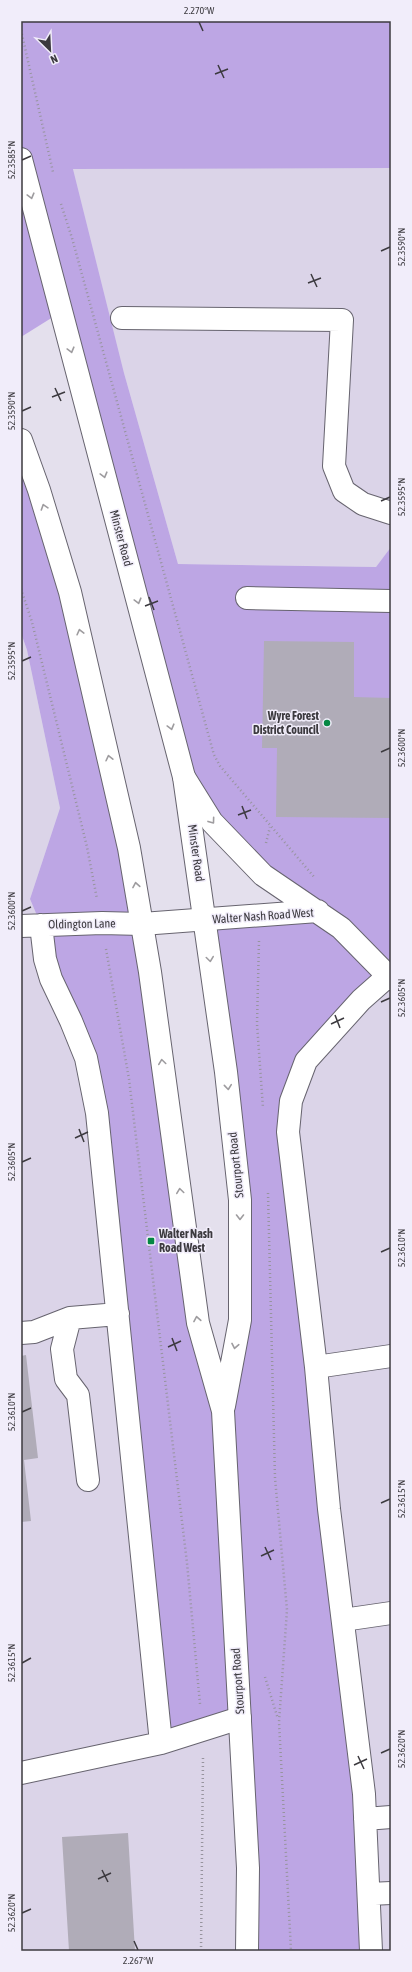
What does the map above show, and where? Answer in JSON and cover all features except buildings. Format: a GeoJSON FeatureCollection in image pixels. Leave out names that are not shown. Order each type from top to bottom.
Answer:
{"type":"FeatureCollection","features":[{"type":"Feature","properties":{"kind":"main road","name":"Minster Road"},"geometry":{"type":"LineString","coordinates":[[21,159],[184,776],[205,920]]}},
{"type":"Feature","properties":{"kind":"main road"},"geometry":{"type":"LineString","coordinates":[[122,318],[342,320],[334,466],[344,491],[363,504],[391,513]]}},
{"type":"Feature","properties":{"kind":"main road"},"geometry":{"type":"LineString","coordinates":[[21,440],[54,539],[83,644],[129,848],[142,924]]}},
{"type":"Feature","properties":{"kind":"main road"},"geometry":{"type":"LineString","coordinates":[[247,598],[391,601]]}},
{"type":"Feature","properties":{"kind":"main road"},"geometry":{"type":"LineString","coordinates":[[184,776],[212,822],[263,875],[318,911]]}},
{"type":"Feature","properties":{"kind":"main road","name":"Walter Nash Road West"},"geometry":{"type":"LineString","coordinates":[[142,924],[205,920],[260,914],[318,911],[341,928],[389,978]]}},
{"type":"Feature","properties":{"kind":"main road","name":"Stourport Road"},"geometry":{"type":"LineString","coordinates":[[205,920],[226,1072],[240,1200],[240,1320],[223,1411]]}},
{"type":"Feature","properties":{"kind":"main road","name":"Oldington Lane"},"geometry":{"type":"LineString","coordinates":[[31,926],[102,923],[142,924]]}},
{"type":"Feature","properties":{"kind":"main road","name":"Stourport Road"},"geometry":{"type":"LineString","coordinates":[[142,924],[198,1323],[223,1411],[248,1868],[247,1951]]}},
{"type":"Feature","properties":{"kind":"main road"},"geometry":{"type":"LineString","coordinates":[[31,926],[45,959],[51,979],[86,1058],[96,1106],[161,1743]]}},
{"type":"Feature","properties":{"kind":"main road"},"geometry":{"type":"LineString","coordinates":[[371,1951],[364,1794],[329,1509],[316,1367],[288,1132],[291,1100],[306,1061],[361,1000],[389,978]]}},
{"type":"Feature","properties":{"kind":"main road"},"geometry":{"type":"LineString","coordinates":[[21,1334],[34,1332],[70,1318],[118,1314]]}},
{"type":"Feature","properties":{"kind":"main road"},"geometry":{"type":"LineString","coordinates":[[70,1318],[62,1349],[66,1379],[78,1395],[88,1480]]}},
{"type":"Feature","properties":{"kind":"main road"},"geometry":{"type":"LineString","coordinates":[[316,1367],[391,1356]]}},
{"type":"Feature","properties":{"kind":"main road"},"geometry":{"type":"LineString","coordinates":[[343,1620],[391,1613]]}},
{"type":"Feature","properties":{"kind":"main road"},"geometry":{"type":"LineString","coordinates":[[21,1773],[161,1743],[203,1731],[240,1718]]}},
{"type":"Feature","properties":{"kind":"main road"},"geometry":{"type":"LineString","coordinates":[[365,1819],[391,1817]]}},
{"type":"Feature","properties":{"kind":"main road"},"geometry":{"type":"LineString","coordinates":[[369,1894],[391,1893]]}},
{"type":"Feature","properties":{"kind":"path"},"geometry":{"type":"LineString","coordinates":[[21,30],[54,177]]}},
{"type":"Feature","properties":{"kind":"path"},"geometry":{"type":"LineString","coordinates":[[60,199],[214,755],[220,766],[270,827],[315,878]]}},
{"type":"Feature","properties":{"kind":"path"},"geometry":{"type":"LineString","coordinates":[[21,588],[32,622],[87,847],[130,1079],[187,1563],[203,1731],[202,1951]]}},
{"type":"Feature","properties":{"kind":"path"},"geometry":{"type":"LineString","coordinates":[[263,875],[262,857],[270,827]]}},
{"type":"Feature","properties":{"kind":"path"},"geometry":{"type":"LineString","coordinates":[[260,914],[257,1024],[264,1114]]}},
{"type":"Feature","properties":{"kind":"path"},"geometry":{"type":"LineString","coordinates":[[268,1188],[275,1478],[287,1610],[279,1722],[291,1951]]}},
{"type":"Feature","properties":{"kind":"shaded area"},"geometry":{"type":"Polygon","coordinates":[[[21,21],[391,21],[391,168],[73,169],[124,373],[178,564],[376,567],[391,547],[391,979],[361,1000],[291,1101],[371,1951],[247,1951],[240,1718],[161,1743],[97,1113],[41,925],[30,899],[60,808],[27,650],[21,633],[21,440],[85,652],[222,1410],[240,1320],[205,920],[317,911],[263,875],[184,777],[61,312],[21,337],[21,21]]]}},
{"type":"Feature","properties":{"kind":"shaded area"},"geometry":{"type":"Polygon","coordinates":[[[238,167],[391,168],[391,547],[376,567],[178,564],[124,373],[73,169],[238,167]]]}},
{"type":"Feature","properties":{"kind":"shaded area"},"geometry":{"type":"Polygon","coordinates":[[[21,633],[27,650],[60,808],[30,899],[41,925],[70,1017],[240,1718],[247,1951],[21,1951],[21,633]]]}},
{"type":"Feature","properties":{"kind":"shaded area"},"geometry":{"type":"Polygon","coordinates":[[[391,979],[391,1951],[369,1951],[291,1101],[337,1029],[391,979]]]}},
{"type":"Feature","properties":{"kind":"place","name":"Wyre Forest District Council"},"geometry":{"type":"Point","coordinates":[327,723]}},
{"type":"Feature","properties":{"kind":"place","name":"Walter Nash Road West"},"geometry":{"type":"Point","coordinates":[151,1241]}}]}
